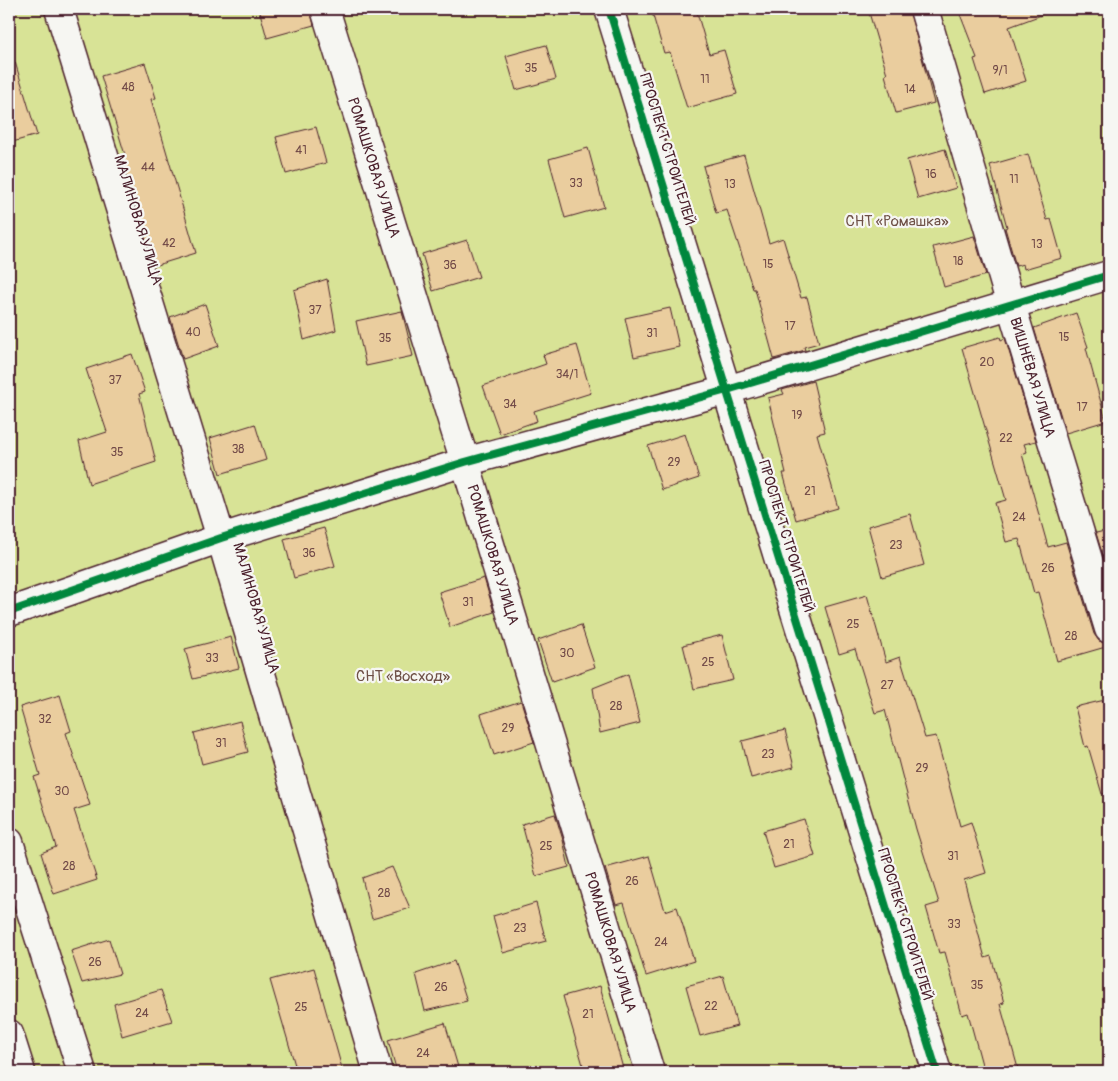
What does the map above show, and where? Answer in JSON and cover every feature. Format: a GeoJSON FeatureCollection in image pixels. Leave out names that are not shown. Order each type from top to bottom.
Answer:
{"type":"FeatureCollection","features":[{"type":"Feature","properties":{"kind":"street","name":"МАЛИНОВАЯ УЛИЦА"},"geometry":{"type":"LineString","coordinates":[[59,9],[221,538],[378,1072]]}},
{"type":"Feature","properties":{"kind":"street","name":"РОМАШКОВАЯ УЛИЦА"},"geometry":{"type":"LineString","coordinates":[[325,9],[650,1072]]}},
{"type":"Feature","properties":{"kind":"street","name":"ПРОСПЕКТ СТРОИТЕЛЕЙ"},"geometry":{"type":"LineString","coordinates":[[609,9],[937,1072]]}},
{"type":"Feature","properties":{"kind":"street","name":"ВИШНЁВАЯ УЛИЦА"},"geometry":{"type":"LineString","coordinates":[[924,9],[1109,629]]}},
{"type":"Feature","properties":{"kind":"street"},"geometry":{"type":"LineString","coordinates":[[9,612],[221,538],[465,462],[727,390],[1109,275]]}},
{"type":"Feature","properties":{"kind":"street"},"geometry":{"type":"LineString","coordinates":[[9,842],[82,1072]]}},
{"type":"Feature","properties":{"kind":"street"},"geometry":{"type":"LineString","coordinates":[[9,1034],[21,1072]]}},
{"type":"Feature","properties":{"kind":"green space","name":"СНТ «Восход»"},"geometry":{"type":"Polygon","coordinates":[[[9,9],[1109,9],[1109,1072],[9,1072],[9,9]]]}},
{"type":"Feature","properties":{"kind":"building"},"geometry":{"type":"Polygon","coordinates":[[[259,9],[310,9],[314,25],[267,38],[259,9]]]}},
{"type":"Feature","properties":{"kind":"building"},"geometry":{"type":"Polygon","coordinates":[[[651,9],[696,9],[709,54],[724,50],[737,94],[687,108],[670,52],[664,53],[651,9]]]}},
{"type":"Feature","properties":{"kind":"building"},"geometry":{"type":"Polygon","coordinates":[[[868,9],[909,9],[934,103],[896,113],[868,9]]]}},
{"type":"Feature","properties":{"kind":"building"},"geometry":{"type":"Polygon","coordinates":[[[958,9],[1051,9],[1052,11],[1009,27],[1026,81],[985,94],[974,59],[977,58],[958,9]]]}},
{"type":"Feature","properties":{"kind":"building"},"geometry":{"type":"Polygon","coordinates":[[[546,45],[556,79],[516,90],[506,56],[546,45]]]}},
{"type":"Feature","properties":{"kind":"building"},"geometry":{"type":"Polygon","coordinates":[[[15,62],[37,135],[9,143],[9,63],[15,62]]]}},
{"type":"Feature","properties":{"kind":"building"},"geometry":{"type":"Polygon","coordinates":[[[145,63],[156,98],[151,99],[196,253],[154,266],[120,156],[125,155],[101,76],[145,63]]]}},
{"type":"Feature","properties":{"kind":"building"},"geometry":{"type":"Polygon","coordinates":[[[316,127],[326,163],[286,174],[276,137],[316,127]]]}},
{"type":"Feature","properties":{"kind":"building"},"geometry":{"type":"Polygon","coordinates":[[[588,148],[604,207],[565,218],[549,159],[588,148]]]}},
{"type":"Feature","properties":{"kind":"building"},"geometry":{"type":"Polygon","coordinates":[[[945,149],[956,188],[918,199],[907,160],[945,149]]]}},
{"type":"Feature","properties":{"kind":"building"},"geometry":{"type":"Polygon","coordinates":[[[1028,154],[1047,220],[1051,219],[1062,258],[1024,269],[1023,264],[1016,266],[990,165],[1028,154]]]}},
{"type":"Feature","properties":{"kind":"building"},"geometry":{"type":"Polygon","coordinates":[[[744,155],[769,243],[783,238],[801,298],[807,297],[819,343],[804,347],[805,350],[774,359],[755,289],[753,289],[727,210],[716,213],[703,166],[744,155]]]}},
{"type":"Feature","properties":{"kind":"building"},"geometry":{"type":"Polygon","coordinates":[[[974,236],[986,275],[944,287],[933,247],[974,236]]]}},
{"type":"Feature","properties":{"kind":"building"},"geometry":{"type":"Polygon","coordinates":[[[467,240],[479,277],[433,291],[422,254],[467,240]]]}},
{"type":"Feature","properties":{"kind":"building"},"geometry":{"type":"Polygon","coordinates":[[[327,279],[336,330],[304,340],[294,290],[327,279]]]}},
{"type":"Feature","properties":{"kind":"building"},"geometry":{"type":"Polygon","coordinates":[[[205,304],[219,346],[183,359],[170,317],[205,304]]]}},
{"type":"Feature","properties":{"kind":"building"},"geometry":{"type":"Polygon","coordinates":[[[670,308],[679,347],[634,357],[625,318],[670,308]]]}},
{"type":"Feature","properties":{"kind":"building"},"geometry":{"type":"Polygon","coordinates":[[[402,311],[413,356],[366,366],[356,321],[402,311]]]}},
{"type":"Feature","properties":{"kind":"building"},"geometry":{"type":"Polygon","coordinates":[[[1076,313],[1088,347],[1086,348],[1106,421],[1066,433],[1034,328],[1076,313]]]}},
{"type":"Feature","properties":{"kind":"building"},"geometry":{"type":"Polygon","coordinates":[[[1000,337],[1001,340],[1005,338],[1036,441],[1024,444],[1027,452],[1022,454],[1048,547],[1066,542],[1094,634],[1099,641],[1109,644],[1109,646],[1057,661],[1038,592],[1034,593],[1019,539],[1006,542],[995,503],[1006,500],[962,348],[1000,337]]]}},
{"type":"Feature","properties":{"kind":"building"},"geometry":{"type":"Polygon","coordinates":[[[577,345],[591,393],[534,411],[537,421],[500,434],[483,386],[546,364],[543,355],[577,345]]]}},
{"type":"Feature","properties":{"kind":"building"},"geometry":{"type":"Polygon","coordinates":[[[132,354],[145,392],[139,394],[156,462],[89,484],[79,441],[107,432],[86,369],[132,354]]]}},
{"type":"Feature","properties":{"kind":"building"},"geometry":{"type":"Polygon","coordinates":[[[813,381],[825,432],[817,434],[838,508],[796,520],[783,473],[786,473],[768,398],[784,394],[782,390],[813,381]]]}},
{"type":"Feature","properties":{"kind":"building"},"geometry":{"type":"Polygon","coordinates":[[[255,424],[266,460],[220,474],[210,438],[255,424]]]}},
{"type":"Feature","properties":{"kind":"building"},"geometry":{"type":"Polygon","coordinates":[[[685,434],[699,478],[662,490],[648,446],[685,434]]]}},
{"type":"Feature","properties":{"kind":"building"},"geometry":{"type":"Polygon","coordinates":[[[910,514],[924,565],[882,577],[868,526],[910,514]]]}},
{"type":"Feature","properties":{"kind":"building"},"geometry":{"type":"Polygon","coordinates":[[[324,528],[335,566],[294,578],[284,539],[324,528]]]}},
{"type":"Feature","properties":{"kind":"building"},"geometry":{"type":"Polygon","coordinates":[[[1109,530],[1109,576],[1096,533],[1109,530]]]}},
{"type":"Feature","properties":{"kind":"building"},"geometry":{"type":"Polygon","coordinates":[[[484,578],[494,612],[450,627],[439,592],[484,578]]]}},
{"type":"Feature","properties":{"kind":"building"},"geometry":{"type":"Polygon","coordinates":[[[867,595],[886,662],[900,657],[925,738],[936,736],[960,826],[971,822],[986,873],[964,880],[985,958],[991,956],[1004,1003],[1000,1004],[1019,1072],[984,1072],[968,1013],[962,1015],[945,952],[939,953],[926,907],[939,903],[916,829],[885,710],[875,713],[855,649],[839,654],[825,607],[867,595]]]}},
{"type":"Feature","properties":{"kind":"building"},"geometry":{"type":"Polygon","coordinates":[[[581,625],[595,667],[552,682],[538,640],[581,625]]]}},
{"type":"Feature","properties":{"kind":"building"},"geometry":{"type":"Polygon","coordinates":[[[722,635],[733,680],[694,689],[683,645],[722,635]]]}},
{"type":"Feature","properties":{"kind":"building"},"geometry":{"type":"Polygon","coordinates":[[[231,637],[239,668],[193,679],[185,649],[231,637]]]}},
{"type":"Feature","properties":{"kind":"building"},"geometry":{"type":"Polygon","coordinates":[[[628,674],[640,723],[600,733],[593,688],[628,674]]]}},
{"type":"Feature","properties":{"kind":"building"},"geometry":{"type":"Polygon","coordinates":[[[60,695],[71,731],[66,733],[90,805],[74,810],[97,880],[54,894],[41,853],[56,847],[34,777],[40,775],[20,707],[60,695]]]}},
{"type":"Feature","properties":{"kind":"building"},"geometry":{"type":"Polygon","coordinates":[[[1109,699],[1109,793],[1102,794],[1088,746],[1085,747],[1075,707],[1109,699]]]}},
{"type":"Feature","properties":{"kind":"building"},"geometry":{"type":"Polygon","coordinates":[[[521,701],[534,742],[494,755],[481,714],[521,701]]]}},
{"type":"Feature","properties":{"kind":"building"},"geometry":{"type":"Polygon","coordinates":[[[240,721],[248,752],[202,764],[194,733],[240,721]]]}},
{"type":"Feature","properties":{"kind":"building"},"geometry":{"type":"Polygon","coordinates":[[[785,730],[794,767],[751,778],[742,741],[785,730]]]}},
{"type":"Feature","properties":{"kind":"building"},"geometry":{"type":"Polygon","coordinates":[[[555,814],[569,867],[536,876],[522,824],[555,814]]]}},
{"type":"Feature","properties":{"kind":"building"},"geometry":{"type":"Polygon","coordinates":[[[804,819],[815,856],[774,868],[763,831],[804,819]]]}},
{"type":"Feature","properties":{"kind":"building"},"geometry":{"type":"Polygon","coordinates":[[[649,856],[665,911],[677,907],[694,961],[646,976],[624,903],[616,905],[605,868],[649,856]]]}},
{"type":"Feature","properties":{"kind":"building"},"geometry":{"type":"Polygon","coordinates":[[[392,867],[410,908],[372,919],[362,878],[392,867]]]}},
{"type":"Feature","properties":{"kind":"building"},"geometry":{"type":"Polygon","coordinates":[[[536,903],[546,941],[503,953],[493,916],[536,903]]]}},
{"type":"Feature","properties":{"kind":"building"},"geometry":{"type":"Polygon","coordinates":[[[109,939],[120,974],[82,983],[71,951],[109,939]]]}},
{"type":"Feature","properties":{"kind":"building"},"geometry":{"type":"Polygon","coordinates":[[[454,961],[467,1001],[425,1011],[416,974],[454,961]]]}},
{"type":"Feature","properties":{"kind":"building"},"geometry":{"type":"Polygon","coordinates":[[[314,968],[343,1072],[297,1072],[270,980],[314,968]]]}},
{"type":"Feature","properties":{"kind":"building"},"geometry":{"type":"Polygon","coordinates":[[[723,976],[737,1026],[700,1036],[686,986],[723,976]]]}},
{"type":"Feature","properties":{"kind":"building"},"geometry":{"type":"Polygon","coordinates":[[[600,986],[624,1072],[585,1072],[563,996],[600,986]]]}},
{"type":"Feature","properties":{"kind":"building"},"geometry":{"type":"Polygon","coordinates":[[[161,990],[172,1021],[122,1036],[114,1004],[161,990]]]}},
{"type":"Feature","properties":{"kind":"building"},"geometry":{"type":"Polygon","coordinates":[[[445,1023],[458,1067],[440,1072],[397,1072],[388,1040],[445,1023]]]}},
{"type":"Feature","properties":{"kind":"cycle path"},"geometry":{"type":"LineString","coordinates":[[609,9],[937,1072]]}},
{"type":"Feature","properties":{"kind":"cycle path"},"geometry":{"type":"LineString","coordinates":[[9,612],[221,538],[465,462],[727,390],[1109,275]]}},
{"type":"Feature","properties":{"kind":"park label","name":"СНТ «Ромашка»"},"geometry":{"type":"Point","coordinates":[897,221]}}]}
